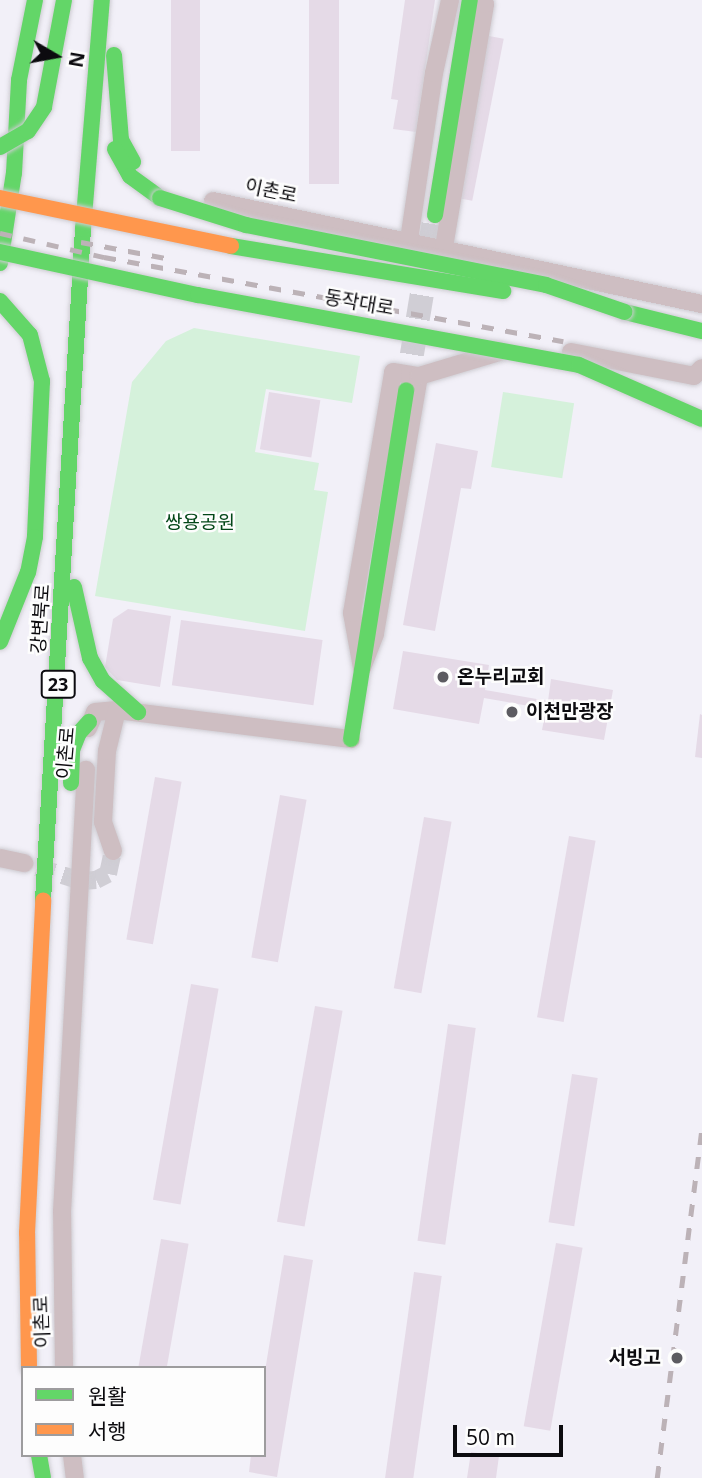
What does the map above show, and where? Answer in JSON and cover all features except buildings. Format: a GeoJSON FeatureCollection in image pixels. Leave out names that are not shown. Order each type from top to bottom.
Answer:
{"type":"FeatureCollection","features":[{"type":"Feature","properties":{"kind":"main road"},"geometry":{"type":"LineString","coordinates":[[0,138],[19,80],[35,0]]}},
{"type":"Feature","properties":{"kind":"main road"},"geometry":{"type":"LineString","coordinates":[[0,146],[27,131],[44,107],[64,0]]}},
{"type":"Feature","properties":{"kind":"main road","name":"강변북로"},"geometry":{"type":"LineString","coordinates":[[29,1366],[27,1233],[35,1065],[83,229],[102,0]]}},
{"type":"Feature","properties":{"kind":"main road"},"geometry":{"type":"LineString","coordinates":[[110,0],[121,140],[133,162]]}},
{"type":"Feature","properties":{"kind":"main road"},"geometry":{"type":"LineString","coordinates":[[435,215],[470,0]]}},
{"type":"Feature","properties":{"kind":"main road"},"geometry":{"type":"LineString","coordinates":[[0,263],[14,173],[19,80]]}},
{"type":"Feature","properties":{"kind":"main road"},"geometry":{"type":"LineString","coordinates":[[116,86],[113,133],[118,158],[130,176],[160,198],[246,225],[546,285],[625,312],[702,331]]}},
{"type":"Feature","properties":{"kind":"main road","name":"동작대로"},"geometry":{"type":"LineString","coordinates":[[0,198],[206,242],[625,312]]}},
{"type":"Feature","properties":{"kind":"main road","name":"동작대로"},"geometry":{"type":"LineString","coordinates":[[0,251],[198,295],[579,365],[702,419]]}},
{"type":"Feature","properties":{"kind":"main road"},"geometry":{"type":"LineString","coordinates":[[0,301],[30,335],[42,381],[39,485],[28,572],[0,642]]}},
{"type":"Feature","properties":{"kind":"main road"},"geometry":{"type":"LineString","coordinates":[[625,312],[702,315]]}},
{"type":"Feature","properties":{"kind":"main road","name":"이촌로"},"geometry":{"type":"LineString","coordinates":[[351,739],[406,390]]}},
{"type":"Feature","properties":{"kind":"main road"},"geometry":{"type":"LineString","coordinates":[[66,557],[90,658],[103,681],[138,712]]}},
{"type":"Feature","properties":{"kind":"main road"},"geometry":{"type":"LineString","coordinates":[[35,1065],[60,938],[72,750],[79,733],[89,722]]}},
{"type":"Feature","properties":{"kind":"main road"},"geometry":{"type":"LineString","coordinates":[[39,1457],[43,1478]]}},
{"type":"Feature","properties":{"kind":"street"},"geometry":{"type":"LineString","coordinates":[[409,240],[434,73],[450,0]]}},
{"type":"Feature","properties":{"kind":"street"},"geometry":{"type":"LineString","coordinates":[[444,247],[485,4],[481,0]]}},
{"type":"Feature","properties":{"kind":"street","name":"이촌로"},"geometry":{"type":"LineString","coordinates":[[133,162],[156,183],[188,196],[444,247],[702,304]]}},
{"type":"Feature","properties":{"kind":"street"},"geometry":{"type":"LineString","coordinates":[[362,668],[352,613],[393,372],[428,376],[523,344],[694,376],[702,368]]}},
{"type":"Feature","properties":{"kind":"street"},"geometry":{"type":"LineString","coordinates":[[362,668],[375,634],[419,376]]}},
{"type":"Feature","properties":{"kind":"street"},"geometry":{"type":"LineString","coordinates":[[113,851],[103,822],[107,751],[117,710]]}},
{"type":"Feature","properties":{"kind":"street","name":"이촌로"},"geometry":{"type":"LineString","coordinates":[[64,1366],[62,1212],[89,722],[95,712],[117,710],[351,739]]}},
{"type":"Feature","properties":{"kind":"street"},"geometry":{"type":"LineString","coordinates":[[0,858],[24,863]]}},
{"type":"Feature","properties":{"kind":"street"},"geometry":{"type":"LineString","coordinates":[[72,1457],[75,1478]]}},
{"type":"Feature","properties":{"kind":"green space","name":"쌍용공원"},"geometry":{"type":"Polygon","coordinates":[[[194,328],[360,356],[352,403],[266,389],[255,452],[319,463],[314,490],[328,492],[305,631],[95,596],[132,382],[166,341],[194,328]]]}},
{"type":"Feature","properties":{"kind":"green space"},"geometry":{"type":"Polygon","coordinates":[[[503,392],[574,403],[562,478],[491,467],[503,392]]]}},
{"type":"Feature","properties":{"kind":"tunnel"},"geometry":{"type":"LineString","coordinates":[[406,390],[435,215]]}},
{"type":"Feature","properties":{"kind":"tunnel"},"geometry":{"type":"LineString","coordinates":[[37,867],[81,881],[96,880],[108,874],[113,851]]}},
{"type":"Feature","properties":{"kind":"railway"},"geometry":{"type":"LineString","coordinates":[[0,233],[104,257],[563,341]]}},
{"type":"Feature","properties":{"kind":"railway"},"geometry":{"type":"LineString","coordinates":[[81,242],[166,258]]}},
{"type":"Feature","properties":{"kind":"railway"},"geometry":{"type":"LineString","coordinates":[[657,1478],[702,1125]]}},
{"type":"Feature","properties":{"kind":"traffic: fast"},"geometry":{"type":"LineString","coordinates":[[0,263],[14,173],[19,80],[35,0]]}},
{"type":"Feature","properties":{"kind":"traffic: fast"},"geometry":{"type":"LineString","coordinates":[[0,147],[28,131],[44,107],[64,0]]}},
{"type":"Feature","properties":{"kind":"traffic: fast"},"geometry":{"type":"LineString","coordinates":[[43,900],[83,229],[102,0]]}},
{"type":"Feature","properties":{"kind":"traffic: fast"},"geometry":{"type":"LineString","coordinates":[[435,215],[470,0]]}},
{"type":"Feature","properties":{"kind":"traffic: fast"},"geometry":{"type":"LineString","coordinates":[[114,55],[121,140],[133,162]]}},
{"type":"Feature","properties":{"kind":"traffic: fast"},"geometry":{"type":"LineString","coordinates":[[115,149],[130,176],[160,198]]}},
{"type":"Feature","properties":{"kind":"traffic: fast"},"geometry":{"type":"LineString","coordinates":[[160,198],[246,225],[546,285],[625,312]]}},
{"type":"Feature","properties":{"kind":"traffic: fast"},"geometry":{"type":"LineString","coordinates":[[231,246],[503,291]]}},
{"type":"Feature","properties":{"kind":"traffic: fast"},"geometry":{"type":"LineString","coordinates":[[0,252],[198,295],[579,365],[702,419]]}},
{"type":"Feature","properties":{"kind":"traffic: fast"},"geometry":{"type":"LineString","coordinates":[[0,301],[30,335],[42,381],[35,537],[28,572],[0,642]]}},
{"type":"Feature","properties":{"kind":"traffic: fast"},"geometry":{"type":"LineString","coordinates":[[625,312],[702,331]]}},
{"type":"Feature","properties":{"kind":"traffic: fast"},"geometry":{"type":"LineString","coordinates":[[351,739],[406,390]]}},
{"type":"Feature","properties":{"kind":"traffic: fast"},"geometry":{"type":"LineString","coordinates":[[74,587],[90,658],[103,681],[138,712]]}},
{"type":"Feature","properties":{"kind":"traffic: fast"},"geometry":{"type":"LineString","coordinates":[[71,783],[72,750],[79,733],[89,722]]}},
{"type":"Feature","properties":{"kind":"traffic: fast"},"geometry":{"type":"LineString","coordinates":[[39,1457],[43,1478]]}},
{"type":"Feature","properties":{"kind":"traffic: slow"},"geometry":{"type":"LineString","coordinates":[[0,198],[231,246]]}},
{"type":"Feature","properties":{"kind":"traffic: slow"},"geometry":{"type":"LineString","coordinates":[[29,1366],[27,1233],[43,900]]}},
{"type":"Feature","properties":{"kind":"place","name":"온누리교회"},"geometry":{"type":"Point","coordinates":[443,677]}},
{"type":"Feature","properties":{"kind":"place","name":"이천만광장"},"geometry":{"type":"Point","coordinates":[512,712]}},
{"type":"Feature","properties":{"kind":"place","name":"서빙고"},"geometry":{"type":"Point","coordinates":[677,1358]}}]}
